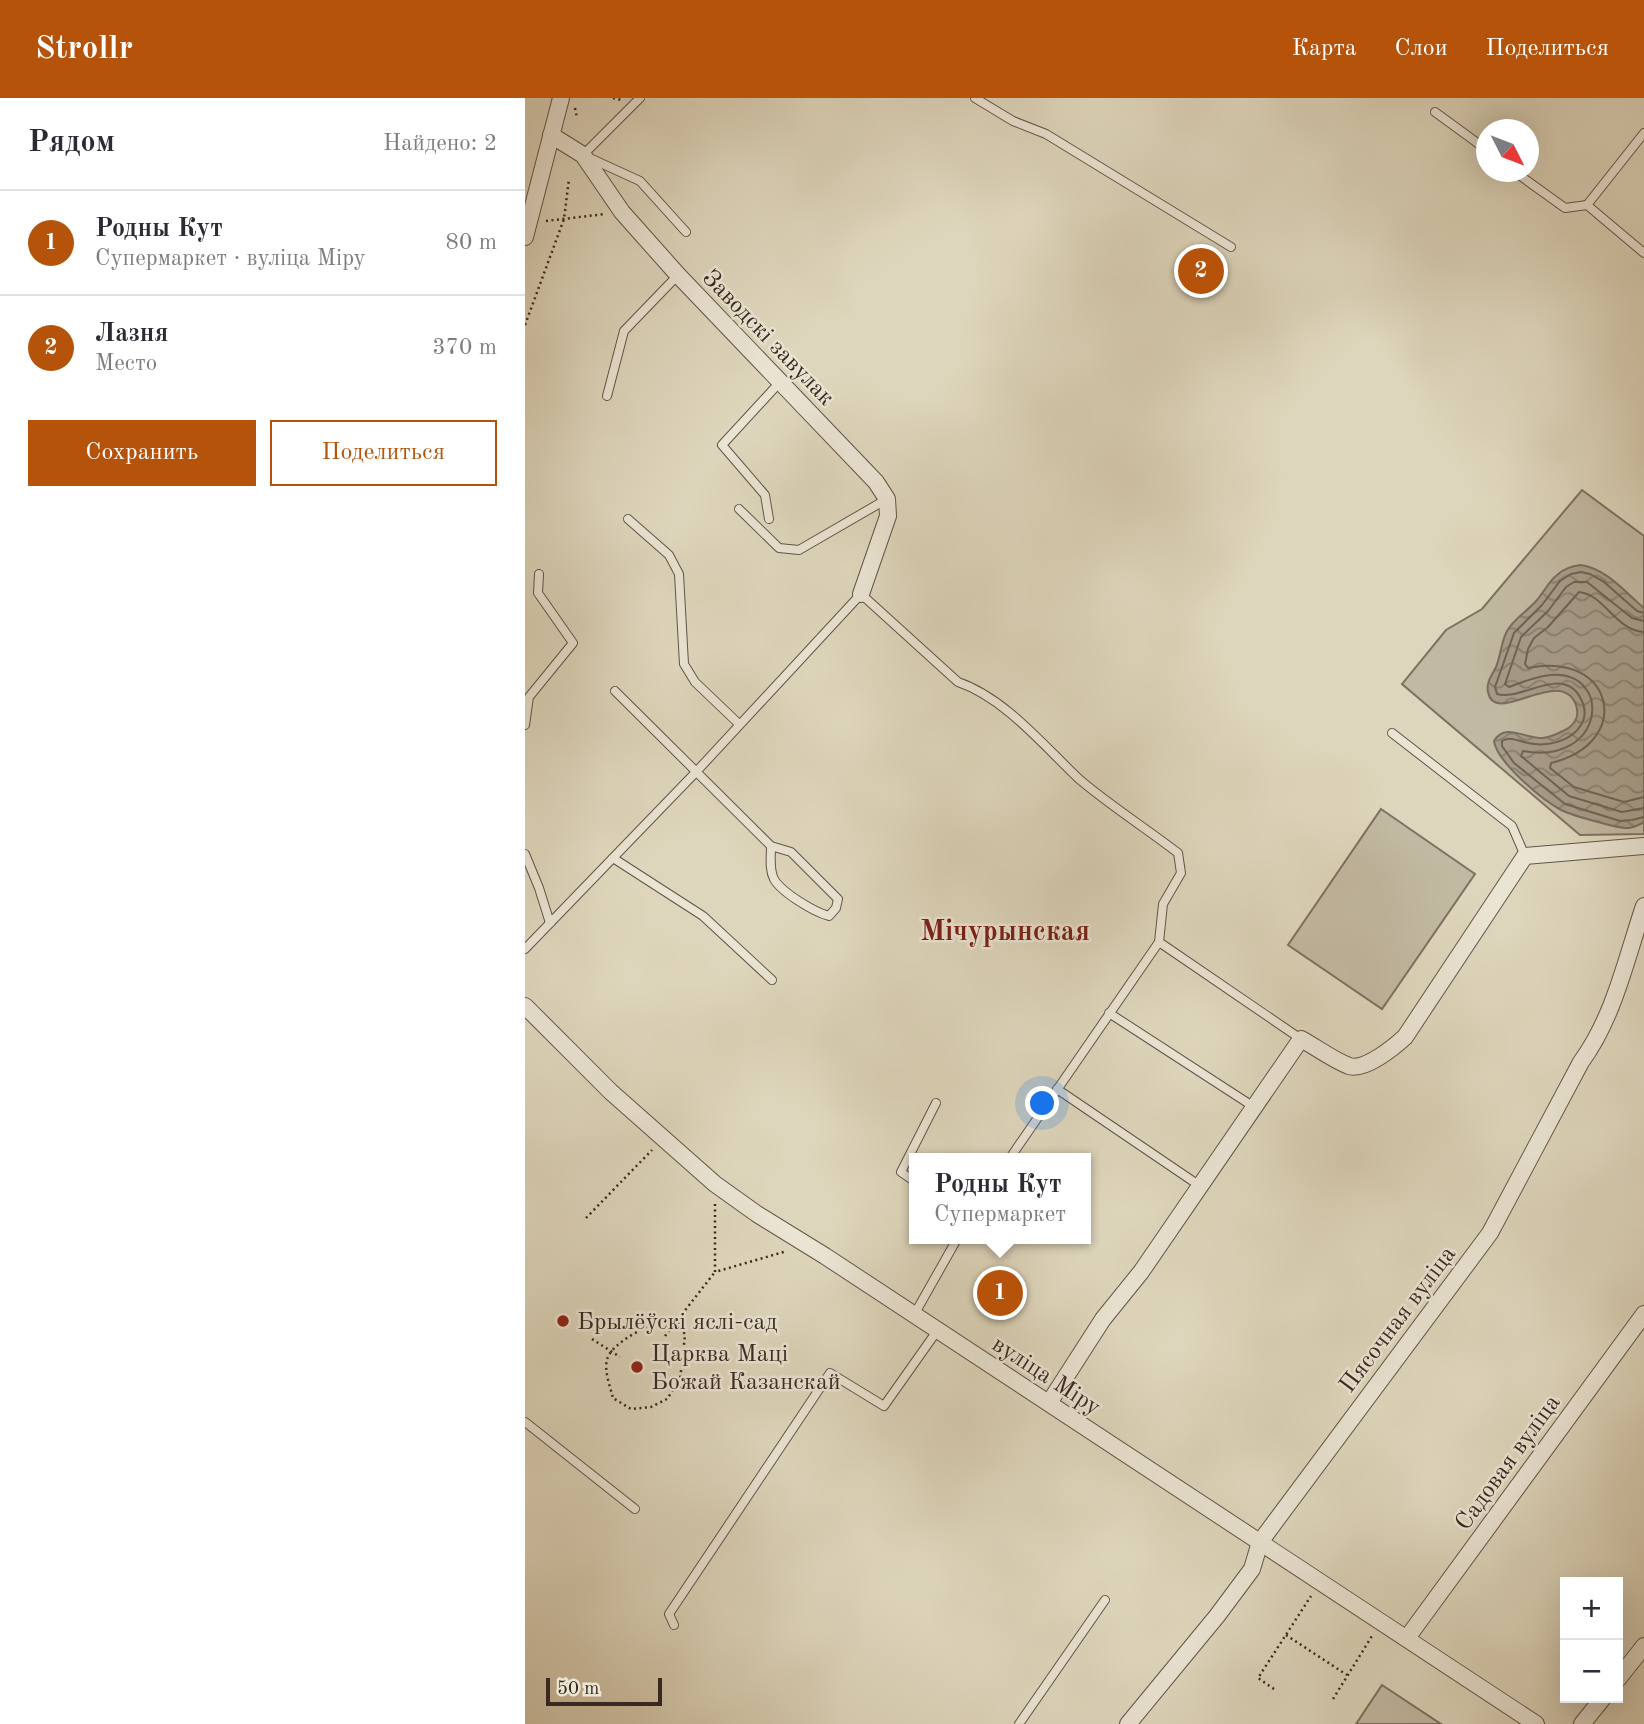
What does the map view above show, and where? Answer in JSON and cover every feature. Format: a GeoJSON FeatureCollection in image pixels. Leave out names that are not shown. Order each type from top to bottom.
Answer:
{"type":"FeatureCollection","features":[{"type":"Feature","properties":{"kind":"street"},"geometry":{"type":"LineString","coordinates":[[525,237],[561,98]]}},
{"type":"Feature","properties":{"kind":"street","name":"Заводскі завулак"},"geometry":{"type":"LineString","coordinates":[[551,135],[583,155],[622,212],[678,275],[844,447],[876,482],[887,499]]}},
{"type":"Feature","properties":{"kind":"street"},"geometry":{"type":"LineString","coordinates":[[861,594],[888,516],[887,499]]}},
{"type":"Feature","properties":{"kind":"street"},"geometry":{"type":"LineString","coordinates":[[1049,1404],[1104,1319],[1141,1272],[1301,1039],[1351,1067],[1365,1065],[1395,1047],[1405,1037],[1525,856],[1644,846]]}},
{"type":"Feature","properties":{"kind":"street","name":"Пясочная вуліца"},"geometry":{"type":"LineString","coordinates":[[1128,1724],[1252,1569],[1261,1542],[1490,1233],[1581,1062],[1606,1021],[1644,906]]}},
{"type":"Feature","properties":{"kind":"street","name":"вуліца Міру"},"geometry":{"type":"LineString","coordinates":[[525,1006],[611,1092],[715,1184],[757,1214],[1536,1724]]}},
{"type":"Feature","properties":{"kind":"street","name":"Садовая вуліца"},"geometry":{"type":"LineString","coordinates":[[1407,1638],[1644,1314]]}},
{"type":"Feature","properties":{"kind":"street"},"geometry":{"type":"LineString","coordinates":[[1623,1673],[1644,1646]]}},
{"type":"Feature","properties":{"kind":"street"},"geometry":{"type":"LineString","coordinates":[[1582,1724],[1599,1703]]}},
{"type":"Feature","properties":{"kind":"lane"},"geometry":{"type":"LineString","coordinates":[[640,98],[583,155],[640,181],[686,232]]}},
{"type":"Feature","properties":{"kind":"lane"},"geometry":{"type":"LineString","coordinates":[[975,98],[1013,121],[1046,134],[1231,247]]}},
{"type":"Feature","properties":{"kind":"lane"},"geometry":{"type":"LineString","coordinates":[[1435,112],[1476,143]]}},
{"type":"Feature","properties":{"kind":"lane"},"geometry":{"type":"LineString","coordinates":[[1529,182],[1565,208],[1587,205],[1644,133]]}},
{"type":"Feature","properties":{"kind":"lane"},"geometry":{"type":"LineString","coordinates":[[1587,205],[1644,253]]}},
{"type":"Feature","properties":{"kind":"lane"},"geometry":{"type":"LineString","coordinates":[[607,396],[624,331],[678,275]]}},
{"type":"Feature","properties":{"kind":"lane"},"geometry":{"type":"LineString","coordinates":[[769,519],[765,495],[722,445],[780,382]]}},
{"type":"Feature","properties":{"kind":"lane"},"geometry":{"type":"LineString","coordinates":[[739,509],[779,548],[799,550],[887,499]]}},
{"type":"Feature","properties":{"kind":"lane"},"geometry":{"type":"LineString","coordinates":[[628,519],[669,555],[679,574],[684,664],[695,682],[739,724]]}},
{"type":"Feature","properties":{"kind":"lane"},"geometry":{"type":"LineString","coordinates":[[525,725],[529,697],[573,643],[538,593],[539,574]]}},
{"type":"Feature","properties":{"kind":"lane"},"geometry":{"type":"LineString","coordinates":[[525,949],[696,772],[861,594],[958,682],[975,688],[992,700],[1055,753],[1080,779],[1178,853],[1181,873],[1163,904],[1159,942],[1013,1153]]}},
{"type":"Feature","properties":{"kind":"lane"},"geometry":{"type":"LineString","coordinates":[[615,691],[771,846],[791,852],[838,899],[836,908],[829,916],[815,912],[775,882],[770,867],[771,846]]}},
{"type":"Feature","properties":{"kind":"lane"},"geometry":{"type":"LineString","coordinates":[[1392,733],[1512,827],[1525,856]]}},
{"type":"Feature","properties":{"kind":"lane"},"geometry":{"type":"LineString","coordinates":[[525,854],[550,923]]}},
{"type":"Feature","properties":{"kind":"lane"},"geometry":{"type":"LineString","coordinates":[[613,858],[703,916],[772,980]]}},
{"type":"Feature","properties":{"kind":"lane"},"geometry":{"type":"LineString","coordinates":[[1159,942],[1301,1039]]}},
{"type":"Feature","properties":{"kind":"lane"},"geometry":{"type":"LineString","coordinates":[[1109,1013],[1254,1107]]}},
{"type":"Feature","properties":{"kind":"lane"},"geometry":{"type":"LineString","coordinates":[[1057,1089],[1200,1186]]}},
{"type":"Feature","properties":{"kind":"lane"},"geometry":{"type":"LineString","coordinates":[[911,1153],[936,1103]]}},
{"type":"Feature","properties":{"kind":"lane"},"geometry":{"type":"LineString","coordinates":[[909,1156],[901,1172],[909,1178]]}},
{"type":"Feature","properties":{"kind":"lane"},"geometry":{"type":"LineString","coordinates":[[914,1315],[954,1244]]}},
{"type":"Feature","properties":{"kind":"lane"},"geometry":{"type":"LineString","coordinates":[[674,1625],[670,1614],[830,1373],[884,1406],[937,1331]]}},
{"type":"Feature","properties":{"kind":"lane"},"geometry":{"type":"LineString","coordinates":[[525,1423],[635,1509]]}},
{"type":"Feature","properties":{"kind":"lane"},"geometry":{"type":"LineString","coordinates":[[1019,1724],[1105,1600]]}},
{"type":"Feature","properties":{"kind":"path"},"geometry":{"type":"LineString","coordinates":[[525,325],[564,219],[569,179]]}},
{"type":"Feature","properties":{"kind":"path"},"geometry":{"type":"LineString","coordinates":[[538,221],[622,212]]}},
{"type":"Feature","properties":{"kind":"path"},"geometry":{"type":"LineString","coordinates":[[525,309],[530,311]]}},
{"type":"Feature","properties":{"kind":"path"},"geometry":{"type":"LineString","coordinates":[[586,1218],[659,1143]]}},
{"type":"Feature","properties":{"kind":"path"},"geometry":{"type":"LineString","coordinates":[[715,1184],[715,1272]]}},
{"type":"Feature","properties":{"kind":"path"},"geometry":{"type":"LineString","coordinates":[[665,1336],[715,1272],[807,1245]]}},
{"type":"Feature","properties":{"kind":"path"},"geometry":{"type":"LineString","coordinates":[[664,1318],[678,1320],[685,1335],[680,1380],[667,1399],[651,1407],[631,1409],[613,1398],[607,1359],[617,1345],[664,1318]]}},
{"type":"Feature","properties":{"kind":"path"},"geometry":{"type":"LineString","coordinates":[[593,1339],[620,1357]]}},
{"type":"Feature","properties":{"kind":"path"},"geometry":{"type":"LineString","coordinates":[[665,1385],[673,1390]]}},
{"type":"Feature","properties":{"kind":"path"},"geometry":{"type":"LineString","coordinates":[[1274,1689],[1258,1678],[1321,1582]]}},
{"type":"Feature","properties":{"kind":"path"},"geometry":{"type":"LineString","coordinates":[[1333,1699],[1381,1621]]}},
{"type":"Feature","properties":{"kind":"path"},"geometry":{"type":"LineString","coordinates":[[1286,1635],[1347,1675]]}},
{"type":"Feature","properties":{"kind":"shaded area"},"geometry":{"type":"Polygon","coordinates":[[[1582,490],[1644,536],[1644,834],[1580,835],[1402,684],[1446,630],[1482,609],[1582,490]]]}},
{"type":"Feature","properties":{"kind":"shaded area"},"geometry":{"type":"Polygon","coordinates":[[[1381,809],[1475,874],[1382,1009],[1288,945],[1381,809]]]}},
{"type":"Feature","properties":{"kind":"shaded area"},"geometry":{"type":"Polygon","coordinates":[[[1382,1685],[1441,1724],[1356,1724],[1382,1685]]]}},
{"type":"Feature","properties":{"kind":"water"},"geometry":{"type":"Polygon","coordinates":[[[1581,565],[1607,576],[1644,608],[1644,822],[1629,828],[1584,818],[1553,805],[1512,769],[1497,750],[1494,741],[1499,735],[1510,732],[1536,738],[1548,737],[1568,728],[1576,719],[1576,705],[1568,694],[1557,691],[1543,692],[1503,703],[1493,701],[1488,688],[1510,626],[1540,597],[1551,580],[1568,568],[1581,565]]]}},
{"type":"Feature","properties":{"kind":"place","name":"Лазня"},"geometry":{"type":"Point","coordinates":[1201,271]}},
{"type":"Feature","properties":{"kind":"place","name":"Родны Кут"},"geometry":{"type":"Point","coordinates":[1000,1293]}},
{"type":"Feature","properties":{"kind":"place","name":"Брылёўскі яслі-сад"},"geometry":{"type":"Point","coordinates":[563,1321]}},
{"type":"Feature","properties":{"kind":"place","name":"Царква Маці Божай Казанскай"},"geometry":{"type":"Point","coordinates":[637,1367]}},
{"type":"Feature","properties":{"kind":"district","name":"Мічурынская"},"geometry":{"type":"Point","coordinates":[1005,930]}}]}
